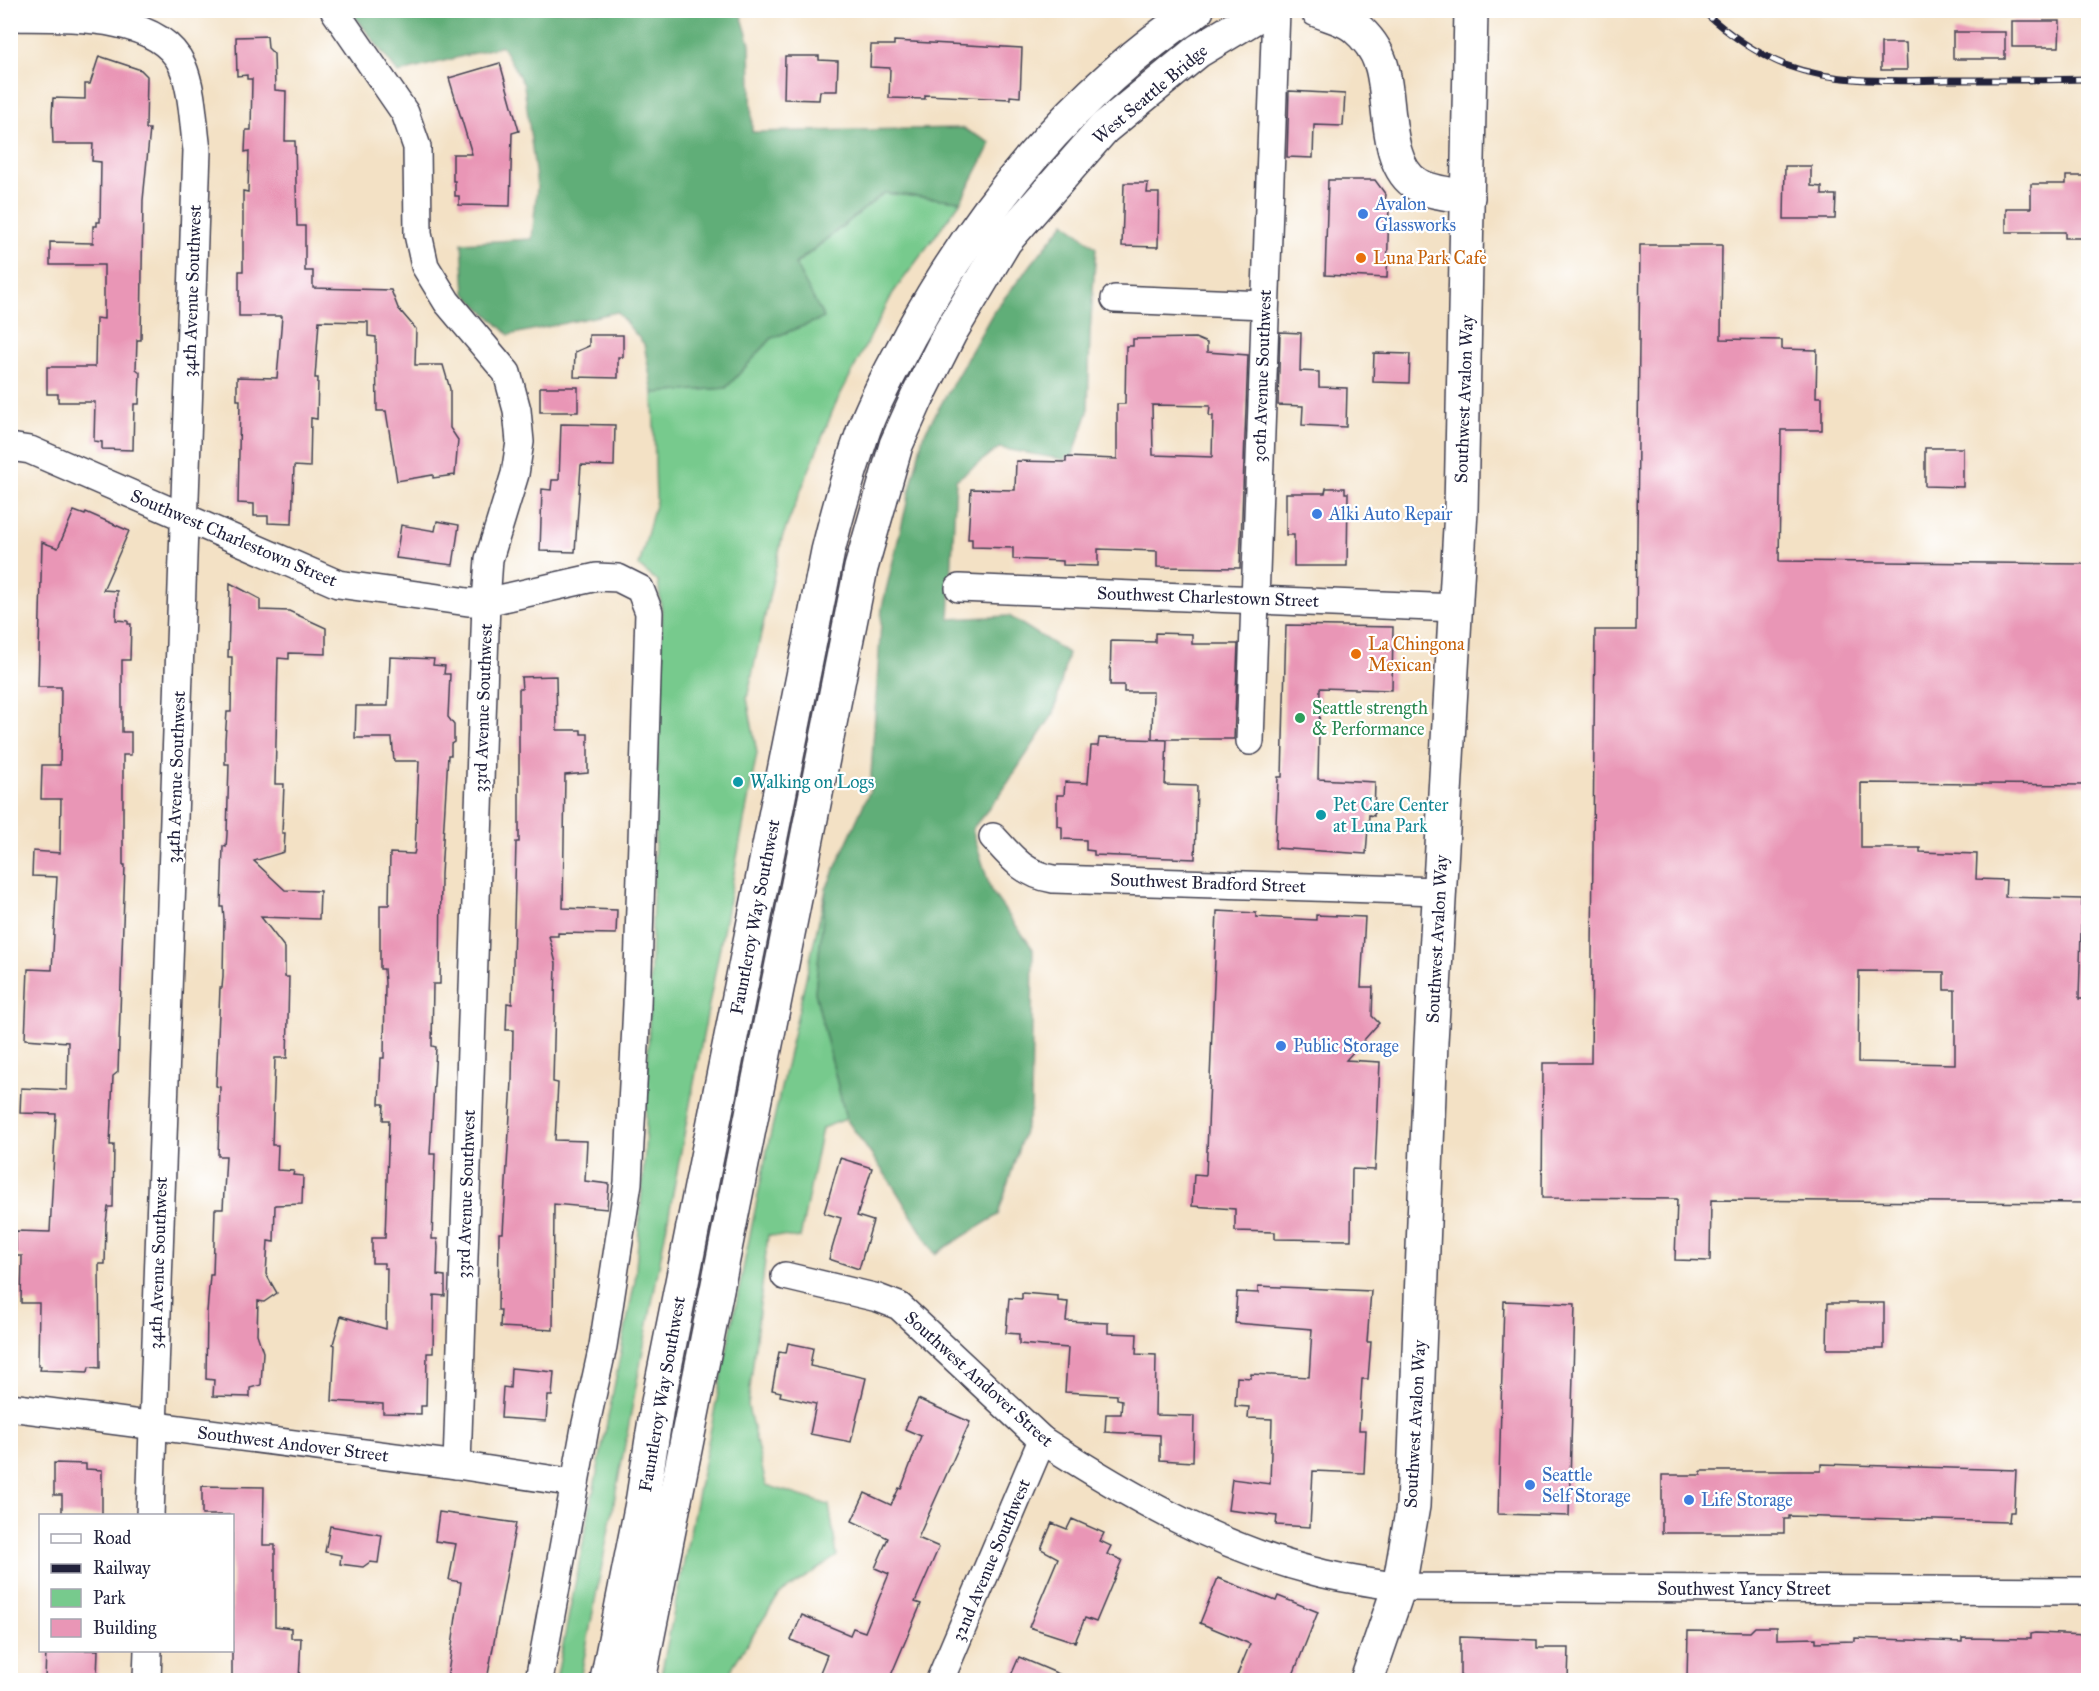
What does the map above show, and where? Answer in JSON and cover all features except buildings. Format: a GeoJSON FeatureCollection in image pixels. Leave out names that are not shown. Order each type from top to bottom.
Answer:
{"type":"FeatureCollection","features":[{"type":"Feature","properties":{"kind":"main road","name":"West Seattle Bridge"},"geometry":{"type":"LineString","coordinates":[[1004,190],[1049,138],[1114,74],[1197,10]]}},
{"type":"Feature","properties":{"kind":"main road","name":"West Seattle Bridge"},"geometry":{"type":"LineString","coordinates":[[1022,218],[1104,128],[1198,51],[1266,10]]}},
{"type":"Feature","properties":{"kind":"main road"},"geometry":{"type":"LineString","coordinates":[[1317,10],[1353,25],[1370,41],[1382,65],[1395,148],[1400,165],[1408,177],[1419,185],[1468,197]]}},
{"type":"Feature","properties":{"kind":"main road","name":"Southwest Avalon Way"},"geometry":{"type":"LineString","coordinates":[[1367,1680],[1399,1587],[1413,1506],[1424,1195],[1439,891],[1457,608],[1466,356],[1472,10]]}},
{"type":"Feature","properties":{"kind":"main road","name":"Fauntleroy Way Southwest"},"geometry":{"type":"LineString","coordinates":[[607,1680],[642,1503],[660,1396],[823,573],[840,502],[865,428],[886,380],[932,295],[1004,190]]}},
{"type":"Feature","properties":{"kind":"main road","name":"Fauntleroy Way Southwest"},"geometry":{"type":"LineString","coordinates":[[639,1680],[872,524],[896,446],[917,398],[950,333],[1005,241],[1022,218]]}},
{"type":"Feature","properties":{"kind":"street","name":"33rd Avenue Southwest"},"geometry":{"type":"LineString","coordinates":[[334,10],[405,114],[417,147],[418,234],[425,266],[447,302],[507,373],[520,442],[515,474],[489,559],[486,602],[457,1465]]}},
{"type":"Feature","properties":{"kind":"street","name":"30th Avenue Southwest"},"geometry":{"type":"LineString","coordinates":[[1250,741],[1276,10]]}},
{"type":"Feature","properties":{"kind":"street","name":"34th Avenue Southwest"},"geometry":{"type":"LineString","coordinates":[[10,17],[102,21],[138,29],[169,44],[182,66],[197,150],[150,1514]]}},
{"type":"Feature","properties":{"kind":"street"},"geometry":{"type":"LineString","coordinates":[[1115,299],[1265,305]]}},
{"type":"Feature","properties":{"kind":"street","name":"Southwest Charlestown Street"},"geometry":{"type":"LineString","coordinates":[[10,447],[30,450],[338,584],[450,601],[486,602],[597,577],[618,578],[640,589],[649,612],[638,993],[628,1184],[603,1346],[575,1484]]}},
{"type":"Feature","properties":{"kind":"street","name":"Southwest Charlestown Street"},"geometry":{"type":"LineString","coordinates":[[959,588],[1254,598],[1457,608]]}},
{"type":"Feature","properties":{"kind":"street","name":"Southwest Bradford Street"},"geometry":{"type":"LineString","coordinates":[[993,837],[1018,866],[1036,876],[1053,879],[1439,891]]}},
{"type":"Feature","properties":{"kind":"street","name":"Southwest Andover Street"},"geometry":{"type":"LineString","coordinates":[[785,1276],[878,1298],[899,1306],[1042,1440],[1119,1489],[1206,1534],[1313,1571],[1399,1587]]}},
{"type":"Feature","properties":{"kind":"street","name":"Southwest Andover Street"},"geometry":{"type":"LineString","coordinates":[[10,1407],[457,1465],[575,1484]]}},
{"type":"Feature","properties":{"kind":"street","name":"32nd Avenue Southwest"},"geometry":{"type":"LineString","coordinates":[[940,1680],[1042,1440]]}},
{"type":"Feature","properties":{"kind":"street"},"geometry":{"type":"LineString","coordinates":[[539,1680],[575,1484]]}},
{"type":"Feature","properties":{"kind":"street","name":"Southwest Yancy Street"},"geometry":{"type":"LineString","coordinates":[[1399,1587],[2088,1592]]}},
{"type":"Feature","properties":{"kind":"street"},"geometry":{"type":"LineString","coordinates":[[147,1680],[148,1652]]}},
{"type":"Feature","properties":{"kind":"green space"},"geometry":{"type":"Polygon","coordinates":[[[351,11],[740,11],[750,44],[752,132],[962,128],[991,143],[961,201],[884,193],[795,264],[824,318],[772,338],[726,388],[653,393],[644,344],[617,312],[509,335],[465,293],[462,243],[532,239],[537,187],[524,85],[502,46],[398,73],[351,11]]]}},
{"type":"Feature","properties":{"kind":"green space"},"geometry":{"type":"Polygon","coordinates":[[[884,193],[961,201],[893,293],[835,405],[782,538],[747,698],[757,753],[580,1680],[556,1680],[635,1281],[645,1150],[662,614],[658,582],[639,566],[656,501],[653,393],[726,388],[772,338],[823,318],[795,265],[884,193]]]}},
{"type":"Feature","properties":{"kind":"green space"},"geometry":{"type":"Polygon","coordinates":[[[1065,222],[1096,248],[1090,333],[1088,412],[1071,461],[999,448],[956,480],[949,619],[1009,616],[1068,653],[1054,713],[999,796],[972,829],[991,891],[1033,949],[1031,1109],[998,1215],[935,1254],[892,1184],[846,1119],[815,992],[826,889],[870,790],[882,607],[923,436],[994,311],[1065,222]]]}},
{"type":"Feature","properties":{"kind":"green space"},"geometry":{"type":"Polygon","coordinates":[[[826,889],[815,992],[846,1119],[822,1128],[800,1238],[768,1235],[748,1406],[766,1485],[829,1505],[837,1556],[779,1595],[734,1664],[727,1680],[660,1680],[769,1141],[826,889]]]}},
{"type":"Feature","properties":{"kind":"railway"},"geometry":{"type":"LineString","coordinates":[[1702,10],[1731,34],[1762,54],[1785,65],[1825,76],[1886,81],[2088,79]]}},
{"type":"Feature","properties":{"kind":"place","name":"Avalon Glassworks"},"geometry":{"type":"Point","coordinates":[1363,214]}},
{"type":"Feature","properties":{"kind":"place","name":"Luna Park Cafe"},"geometry":{"type":"Point","coordinates":[1361,258]}},
{"type":"Feature","properties":{"kind":"place","name":"Alki Auto Repair"},"geometry":{"type":"Point","coordinates":[1317,514]}},
{"type":"Feature","properties":{"kind":"place","name":"La Chingona Mexican"},"geometry":{"type":"Point","coordinates":[1356,654]}},
{"type":"Feature","properties":{"kind":"place","name":"Seattle strength & Performance"},"geometry":{"type":"Point","coordinates":[1300,718]}},
{"type":"Feature","properties":{"kind":"place","name":"Walking on Logs"},"geometry":{"type":"Point","coordinates":[738,782]}},
{"type":"Feature","properties":{"kind":"place","name":"Pet Care Center at Luna Park"},"geometry":{"type":"Point","coordinates":[1321,815]}},
{"type":"Feature","properties":{"kind":"place","name":"Public Storage"},"geometry":{"type":"Point","coordinates":[1281,1046]}},
{"type":"Feature","properties":{"kind":"place","name":"Seattle Self Storage"},"geometry":{"type":"Point","coordinates":[1530,1485]}},
{"type":"Feature","properties":{"kind":"place","name":"Life Storage"},"geometry":{"type":"Point","coordinates":[1689,1500]}}]}
